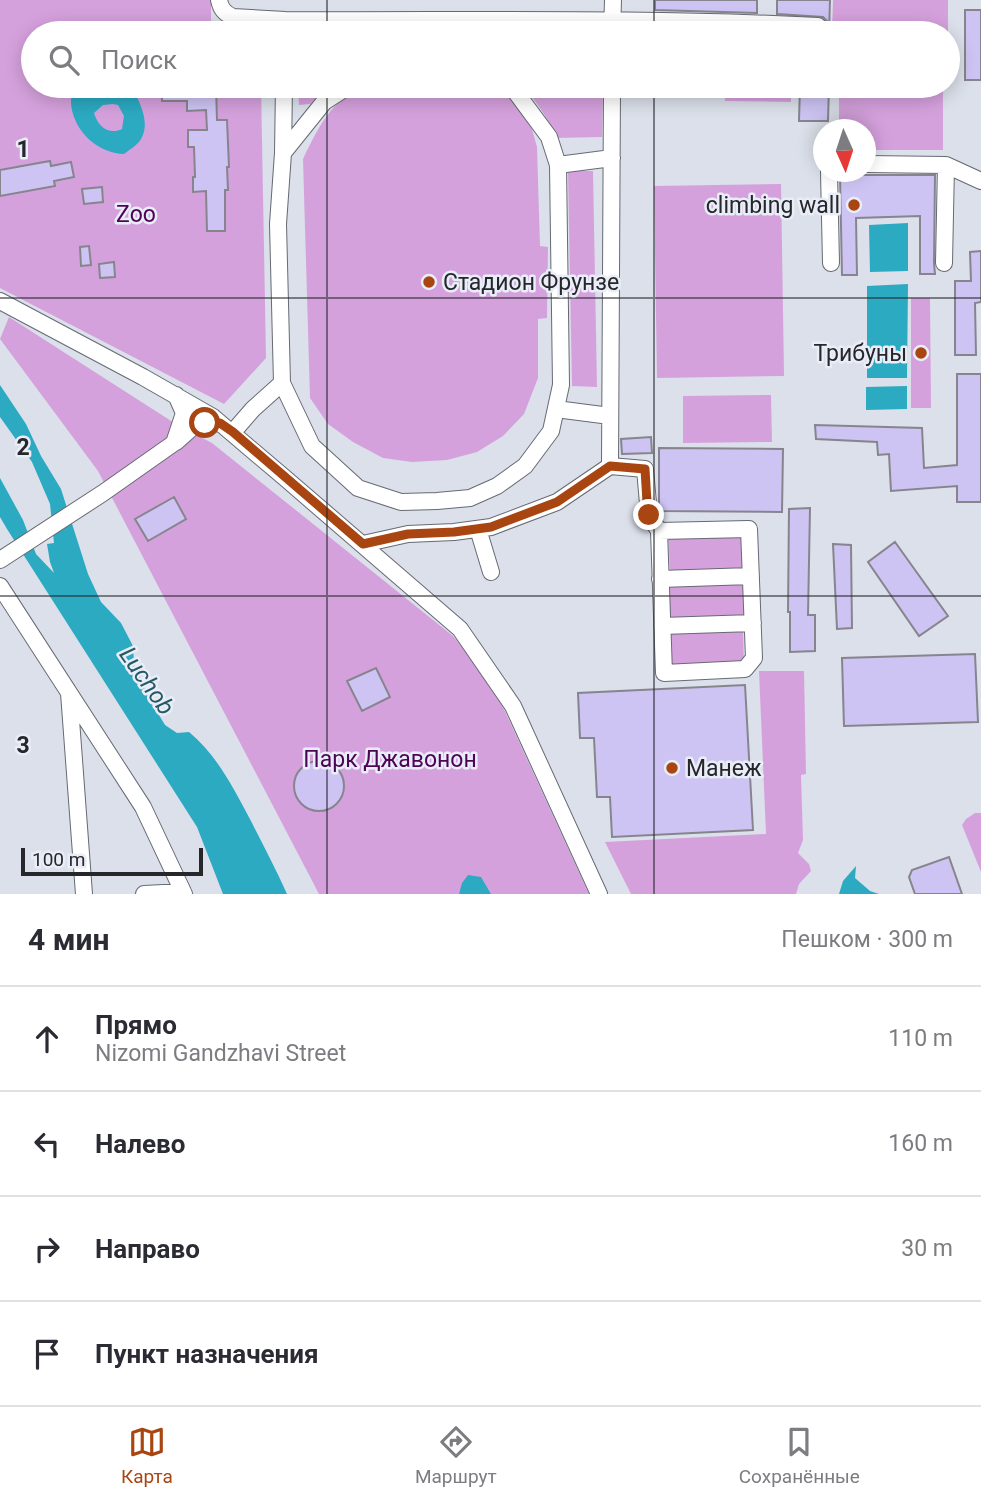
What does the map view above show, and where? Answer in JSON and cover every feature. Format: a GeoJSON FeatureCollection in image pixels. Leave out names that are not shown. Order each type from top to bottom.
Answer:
{"type":"FeatureCollection","features":[{"type":"Feature","properties":{"kind":"street"},"geometry":{"type":"LineString","coordinates":[[219,0],[225,13],[253,21]]}},
{"type":"Feature","properties":{"kind":"street"},"geometry":{"type":"LineString","coordinates":[[612,0],[612,21]]}},
{"type":"Feature","properties":{"kind":"street"},"geometry":{"type":"LineString","coordinates":[[284,98],[278,224],[282,383],[312,446],[358,488],[401,502],[470,498],[497,486],[526,466],[551,431],[561,385],[558,165],[549,137],[521,98]]}},
{"type":"Feature","properties":{"kind":"street"},"geometry":{"type":"LineString","coordinates":[[283,153],[324,102],[330,98]]}},
{"type":"Feature","properties":{"kind":"street"},"geometry":{"type":"LineString","coordinates":[[610,466],[612,98]]}},
{"type":"Feature","properties":{"kind":"street"},"geometry":{"type":"LineString","coordinates":[[558,165],[612,158]]}},
{"type":"Feature","properties":{"kind":"street"},"geometry":{"type":"LineString","coordinates":[[876,164],[946,165],[981,181]]}},
{"type":"Feature","properties":{"kind":"street"},"geometry":{"type":"LineString","coordinates":[[944,263],[946,165]]}},
{"type":"Feature","properties":{"kind":"street"},"geometry":{"type":"LineString","coordinates":[[830,182],[831,263]]}},
{"type":"Feature","properties":{"kind":"street"},"geometry":{"type":"LineString","coordinates":[[0,301],[176,396],[226,428],[460,629],[513,706],[599,894]]}},
{"type":"Feature","properties":{"kind":"street"},"geometry":{"type":"LineString","coordinates":[[0,560],[103,493],[195,425],[226,428],[253,409],[282,383]]}},
{"type":"Feature","properties":{"kind":"street"},"geometry":{"type":"LineString","coordinates":[[174,443],[184,413],[176,396]]}},
{"type":"Feature","properties":{"kind":"street"},"geometry":{"type":"LineString","coordinates":[[556,409],[610,416]]}},
{"type":"Feature","properties":{"kind":"street"},"geometry":{"type":"LineString","coordinates":[[363,544],[408,534],[491,527],[557,502],[610,466],[645,469],[649,515],[659,531],[664,673],[745,669],[754,657],[749,529],[659,531]]}},
{"type":"Feature","properties":{"kind":"street"},"geometry":{"type":"LineString","coordinates":[[478,529],[491,572]]}},
{"type":"Feature","properties":{"kind":"street"},"geometry":{"type":"LineString","coordinates":[[660,579],[751,576]]}},
{"type":"Feature","properties":{"kind":"street"},"geometry":{"type":"LineString","coordinates":[[0,586],[143,807],[183,893],[144,894]]}},
{"type":"Feature","properties":{"kind":"street"},"geometry":{"type":"LineString","coordinates":[[662,626],[752,623]]}},
{"type":"Feature","properties":{"kind":"street"},"geometry":{"type":"LineString","coordinates":[[69,691],[83,894]]}},
{"type":"Feature","properties":{"kind":"green space","name":"Zoo"},"geometry":{"type":"Polygon","coordinates":[[[0,0],[211,0],[211,21],[21,21],[21,98],[261,98],[266,358],[224,404],[0,288],[0,0]]]}},
{"type":"Feature","properties":{"kind":"green space"},"geometry":{"type":"Polygon","coordinates":[[[833,0],[948,0],[948,21],[832,21],[833,0]]]}},
{"type":"Feature","properties":{"kind":"green space"},"geometry":{"type":"Polygon","coordinates":[[[299,98],[316,98],[310,104],[299,105],[299,98]]]}},
{"type":"Feature","properties":{"kind":"green space"},"geometry":{"type":"Polygon","coordinates":[[[510,98],[530,122],[537,147],[540,246],[548,247],[547,318],[538,319],[538,378],[524,414],[503,436],[477,452],[447,460],[412,462],[383,458],[353,442],[328,424],[310,398],[303,159],[320,126],[343,99],[510,98]]]}},
{"type":"Feature","properties":{"kind":"green space"},"geometry":{"type":"Polygon","coordinates":[[[532,98],[603,98],[602,137],[555,138],[532,98]]]}},
{"type":"Feature","properties":{"kind":"green space"},"geometry":{"type":"Polygon","coordinates":[[[725,98],[791,98],[791,102],[725,101],[725,98]]]}},
{"type":"Feature","properties":{"kind":"green space"},"geometry":{"type":"Polygon","coordinates":[[[839,98],[943,98],[943,150],[876,150],[876,119],[839,119],[839,98]]]}},
{"type":"Feature","properties":{"kind":"green space"},"geometry":{"type":"Polygon","coordinates":[[[568,171],[593,171],[597,387],[572,386],[568,171]]]}},
{"type":"Feature","properties":{"kind":"green space"},"geometry":{"type":"Polygon","coordinates":[[[781,184],[784,376],[657,378],[654,186],[781,184]]]}},
{"type":"Feature","properties":{"kind":"green space","name":"Трибуны"},"geometry":{"type":"Polygon","coordinates":[[[911,298],[930,298],[931,408],[911,408],[911,298]]]}},
{"type":"Feature","properties":{"kind":"green space","name":"Парк Джавонон"},"geometry":{"type":"Polygon","coordinates":[[[9,317],[179,426],[212,443],[453,636],[497,694],[589,894],[319,894],[98,471],[0,339],[9,317]]]}},
{"type":"Feature","properties":{"kind":"green space"},"geometry":{"type":"Polygon","coordinates":[[[771,395],[772,442],[683,443],[683,396],[771,395]]]}},
{"type":"Feature","properties":{"kind":"green space"},"geometry":{"type":"Polygon","coordinates":[[[744,531],[744,570],[670,572],[668,533],[744,531]]]}},
{"type":"Feature","properties":{"kind":"green space"},"geometry":{"type":"Polygon","coordinates":[[[744,583],[745,618],[669,619],[667,585],[744,583]]]}},
{"type":"Feature","properties":{"kind":"green space"},"geometry":{"type":"Polygon","coordinates":[[[743,629],[744,664],[670,666],[669,631],[743,629]]]}},
{"type":"Feature","properties":{"kind":"green space"},"geometry":{"type":"Polygon","coordinates":[[[759,671],[804,671],[806,774],[801,775],[803,840],[798,853],[809,864],[811,871],[799,884],[796,894],[631,894],[605,842],[766,834],[759,671]]]}},
{"type":"Feature","properties":{"kind":"green space"},"geometry":{"type":"Polygon","coordinates":[[[975,813],[981,813],[981,872],[962,825],[975,813]]]}},
{"type":"Feature","properties":{"kind":"water"},"geometry":{"type":"Polygon","coordinates":[[[71,98],[138,98],[144,119],[144,132],[140,141],[124,154],[107,151],[86,137],[76,122],[71,107],[71,98]],[[113,104],[103,105],[94,113],[98,122],[113,131],[122,129],[124,116],[118,105],[113,104]]]}},
{"type":"Feature","properties":{"kind":"water"},"geometry":{"type":"Polygon","coordinates":[[[908,223],[908,271],[870,272],[869,225],[908,223]]]}},
{"type":"Feature","properties":{"kind":"water"},"geometry":{"type":"Polygon","coordinates":[[[908,284],[907,378],[867,378],[867,286],[908,284]]]}},
{"type":"Feature","properties":{"kind":"water"},"geometry":{"type":"Polygon","coordinates":[[[0,385],[26,424],[61,489],[88,574],[101,602],[121,623],[133,646],[134,663],[151,702],[165,725],[177,733],[189,732],[216,762],[245,809],[287,894],[223,894],[197,827],[0,517],[0,478],[23,520],[36,554],[54,573],[47,544],[54,543],[50,504],[32,462],[0,417],[0,385]]]}},
{"type":"Feature","properties":{"kind":"water"},"geometry":{"type":"Polygon","coordinates":[[[907,386],[907,409],[866,410],[866,387],[907,386]]]}},
{"type":"Feature","properties":{"kind":"water"},"geometry":{"type":"Polygon","coordinates":[[[856,866],[855,878],[870,891],[879,894],[839,894],[843,881],[856,866]]]}},
{"type":"Feature","properties":{"kind":"water"},"geometry":{"type":"Polygon","coordinates":[[[468,875],[481,877],[491,894],[459,894],[468,875]]]}},
{"type":"Feature","properties":{"kind":"building"},"geometry":{"type":"Polygon","coordinates":[[[655,0],[757,0],[757,13],[655,10],[655,0]]]}},
{"type":"Feature","properties":{"kind":"building"},"geometry":{"type":"Polygon","coordinates":[[[777,0],[830,0],[829,21],[823,17],[777,14],[777,0]]]}},
{"type":"Feature","properties":{"kind":"building"},"geometry":{"type":"Polygon","coordinates":[[[965,10],[981,10],[981,80],[965,80],[965,10]]]}},
{"type":"Feature","properties":{"kind":"building"},"geometry":{"type":"Polygon","coordinates":[[[162,98],[216,98],[217,120],[227,120],[229,167],[228,190],[225,190],[225,231],[207,231],[206,191],[193,192],[194,147],[188,147],[188,130],[207,130],[206,110],[187,111],[187,101],[162,101],[162,98]]]}},
{"type":"Feature","properties":{"kind":"building"},"geometry":{"type":"Polygon","coordinates":[[[800,98],[829,98],[828,119],[799,121],[800,98]]]}},
{"type":"Feature","properties":{"kind":"building"},"geometry":{"type":"Polygon","coordinates":[[[50,161],[51,166],[71,162],[74,177],[54,181],[55,186],[0,196],[0,170],[50,161]]]}},
{"type":"Feature","properties":{"kind":"building"},"geometry":{"type":"Polygon","coordinates":[[[876,175],[935,175],[935,274],[920,274],[920,216],[856,218],[857,275],[842,275],[840,182],[876,182],[876,175]]]}},
{"type":"Feature","properties":{"kind":"building"},"geometry":{"type":"Polygon","coordinates":[[[102,187],[103,202],[84,204],[82,189],[102,187]]]}},
{"type":"Feature","properties":{"kind":"building"},"geometry":{"type":"Polygon","coordinates":[[[89,246],[91,265],[81,266],[80,247],[89,246]]]}},
{"type":"Feature","properties":{"kind":"building"},"geometry":{"type":"Polygon","coordinates":[[[981,251],[981,302],[975,303],[976,355],[955,355],[955,281],[971,281],[970,252],[981,251]]]}},
{"type":"Feature","properties":{"kind":"building"},"geometry":{"type":"Polygon","coordinates":[[[114,262],[115,277],[100,278],[99,264],[114,262]]]}},
{"type":"Feature","properties":{"kind":"building"},"geometry":{"type":"Polygon","coordinates":[[[957,374],[981,374],[981,502],[957,502],[957,486],[891,491],[889,454],[878,455],[877,442],[816,439],[815,425],[922,428],[924,468],[957,465],[957,374]]]}},
{"type":"Feature","properties":{"kind":"building"},"geometry":{"type":"Polygon","coordinates":[[[651,437],[652,453],[622,454],[621,439],[651,437]]]}},
{"type":"Feature","properties":{"kind":"building"},"geometry":{"type":"Polygon","coordinates":[[[659,448],[783,449],[782,512],[659,511],[659,448]]]}},
{"type":"Feature","properties":{"kind":"building"},"geometry":{"type":"Polygon","coordinates":[[[174,497],[186,519],[148,541],[135,519],[174,497]]]}},
{"type":"Feature","properties":{"kind":"building"},"geometry":{"type":"Polygon","coordinates":[[[810,508],[808,615],[815,615],[815,651],[790,652],[789,509],[810,508]]]}},
{"type":"Feature","properties":{"kind":"building"},"geometry":{"type":"Polygon","coordinates":[[[895,542],[948,616],[919,636],[868,562],[895,542]]]}},
{"type":"Feature","properties":{"kind":"building"},"geometry":{"type":"Polygon","coordinates":[[[833,544],[851,545],[852,628],[837,629],[833,544]]]}},
{"type":"Feature","properties":{"kind":"building"},"geometry":{"type":"Polygon","coordinates":[[[975,654],[978,722],[844,726],[842,658],[975,654]]]}},
{"type":"Feature","properties":{"kind":"building"},"geometry":{"type":"Polygon","coordinates":[[[376,668],[390,697],[362,711],[347,681],[376,668]]]}},
{"type":"Feature","properties":{"kind":"building","name":"Манеж"},"geometry":{"type":"Polygon","coordinates":[[[745,685],[753,830],[612,837],[610,797],[597,797],[594,738],[580,738],[578,693],[745,685]]]}},
{"type":"Feature","properties":{"kind":"building"},"geometry":{"type":"Polygon","coordinates":[[[319,761],[337,768],[344,786],[337,804],[319,811],[301,804],[294,786],[301,768],[319,761]]]}},
{"type":"Feature","properties":{"kind":"building"},"geometry":{"type":"Polygon","coordinates":[[[949,857],[962,894],[915,894],[909,877],[912,870],[949,857]]]}},
{"type":"Feature","properties":{"kind":"place","name":"climbing wall"},"geometry":{"type":"Point","coordinates":[854,205]}},
{"type":"Feature","properties":{"kind":"place","name":"Стадион Фрунзе"},"geometry":{"type":"Point","coordinates":[429,282]}},
{"type":"Feature","properties":{"kind":"place","name":"Трибуны"},"geometry":{"type":"Point","coordinates":[921,353]}},
{"type":"Feature","properties":{"kind":"place","name":"Манеж"},"geometry":{"type":"Point","coordinates":[672,768]}},
{"type":"Feature","properties":{"kind":"route"},"geometry":{"type":"LineString","coordinates":[[205,423],[220,423],[233,432],[363,544],[408,534],[491,527],[557,502],[610,466],[645,469],[649,515]]}},
{"type":"Feature","properties":{"kind":"water label","name":"Luchob"},"geometry":{"type":"Point","coordinates":[147,681]}}]}
